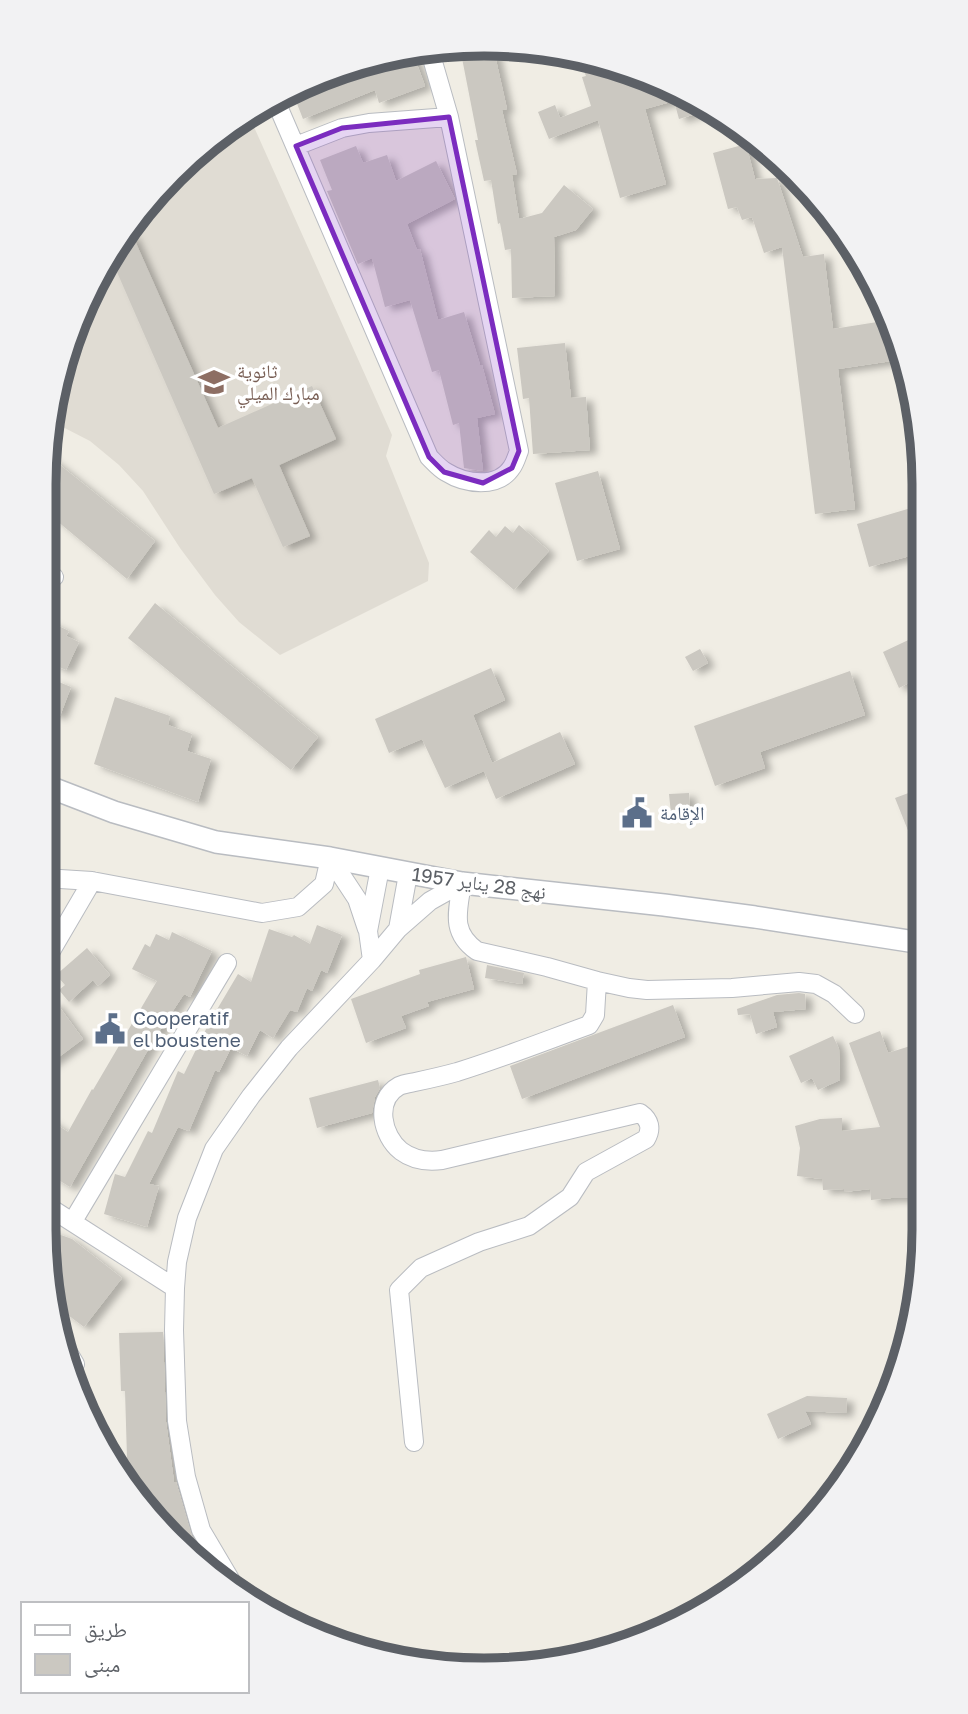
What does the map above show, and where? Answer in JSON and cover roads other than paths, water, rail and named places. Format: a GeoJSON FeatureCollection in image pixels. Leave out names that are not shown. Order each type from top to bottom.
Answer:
{"type":"FeatureCollection","features":[{"type":"Feature","properties":{"kind":"street"},"geometry":{"type":"LineString","coordinates":[[279,108],[429,457],[444,472],[465,480],[483,483],[500,478],[512,468],[519,451],[449,117],[432,60]]}},
{"type":"Feature","properties":{"kind":"street"},"geometry":{"type":"LineString","coordinates":[[296,146],[342,128],[369,123],[449,117]]}},
{"type":"Feature","properties":{"kind":"street","name":"نهج 28 يناير 1957"},"geometry":{"type":"LineString","coordinates":[[56,790],[114,812],[216,842],[330,858],[462,883],[677,907],[912,942]]}},
{"type":"Feature","properties":{"kind":"street"},"geometry":{"type":"LineString","coordinates":[[56,879],[92,881],[262,913],[298,906],[324,884],[330,858]]}},
{"type":"Feature","properties":{"kind":"street"},"geometry":{"type":"LineString","coordinates":[[330,858],[357,899],[368,930],[372,960]]}},
{"type":"Feature","properties":{"kind":"street"},"geometry":{"type":"LineString","coordinates":[[368,930],[380,868]]}},
{"type":"Feature","properties":{"kind":"street"},"geometry":{"type":"LineString","coordinates":[[398,929],[408,874]]}},
{"type":"Feature","properties":{"kind":"street"},"geometry":{"type":"LineString","coordinates":[[56,942],[92,881]]}},
{"type":"Feature","properties":{"kind":"street"},"geometry":{"type":"LineString","coordinates":[[226,1572],[201,1530],[186,1477],[177,1421],[175,1288],[177,1262],[187,1218],[214,1149],[289,1048],[398,929],[430,901],[462,883]]}},
{"type":"Feature","properties":{"kind":"street"},"geometry":{"type":"LineString","coordinates":[[462,883],[458,926],[465,941],[477,951],[597,981],[647,990],[732,988],[799,982],[816,984],[834,994],[855,1014]]}},
{"type":"Feature","properties":{"kind":"street"},"geometry":{"type":"LineString","coordinates":[[73,1222],[227,962]]}},
{"type":"Feature","properties":{"kind":"street"},"geometry":{"type":"LineString","coordinates":[[414,1442],[400,1290],[421,1268],[479,1242],[529,1226],[570,1197],[586,1172],[646,1139],[650,1129],[646,1118],[640,1114],[430,1161],[408,1156],[390,1140],[384,1124],[385,1107],[393,1091],[400,1086],[453,1073],[589,1025],[596,1010],[597,981]]}},
{"type":"Feature","properties":{"kind":"street"},"geometry":{"type":"LineString","coordinates":[[56,1211],[175,1288]]}},
{"type":"Feature","properties":{"kind":"place","name":"ثانوية مبارك الميلي"},"geometry":{"type":"Point","coordinates":[214,382]}},
{"type":"Feature","properties":{"kind":"place","name":"الإقامة"},"geometry":{"type":"Point","coordinates":[637,813]}},
{"type":"Feature","properties":{"kind":"place","name":"Cooperatif el boustene"},"geometry":{"type":"Point","coordinates":[110,1029]}}]}
